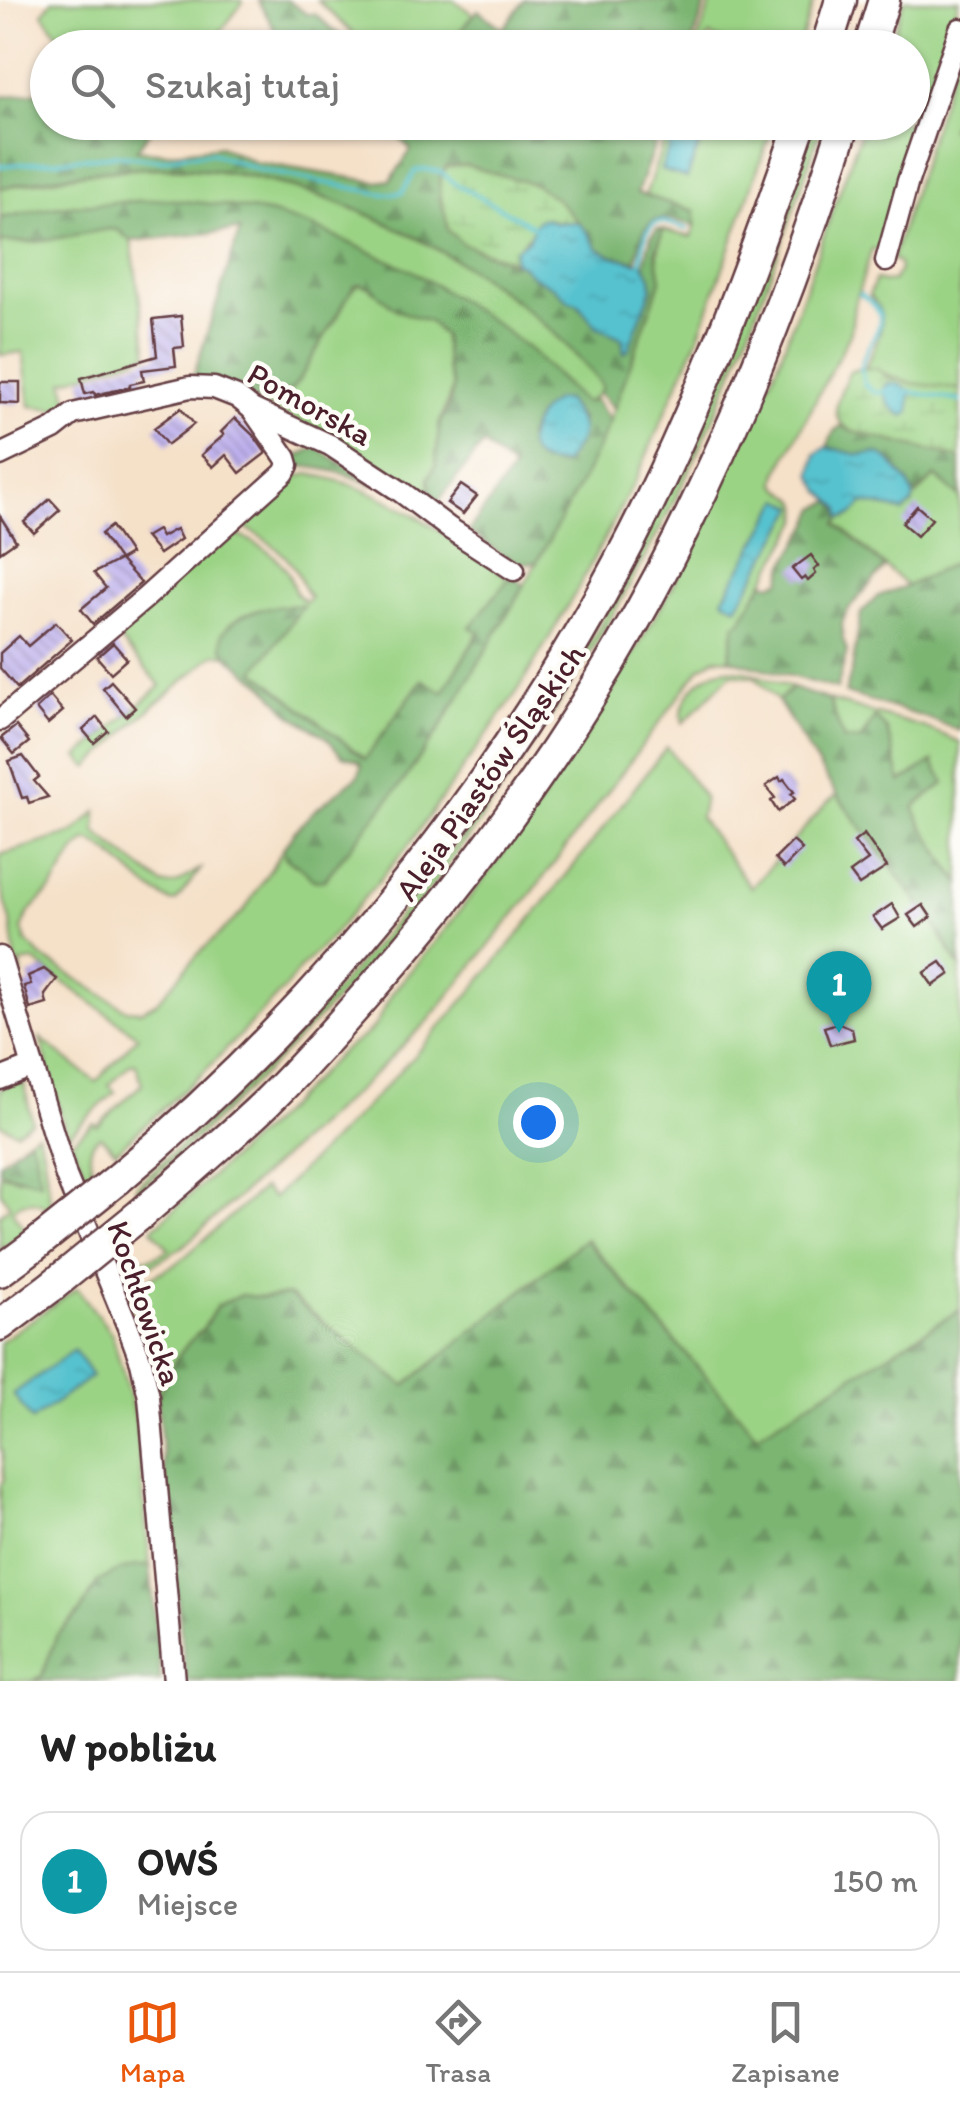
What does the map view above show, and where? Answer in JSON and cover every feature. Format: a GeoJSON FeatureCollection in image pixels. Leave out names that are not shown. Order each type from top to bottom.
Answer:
{"type":"FeatureCollection","features":[{"type":"Feature","properties":{"kind":"highway"},"geometry":{"type":"LineString","coordinates":[[832,30],[841,0]]}},
{"type":"Feature","properties":{"kind":"highway"},"geometry":{"type":"LineString","coordinates":[[875,30],[884,0]]}},
{"type":"Feature","properties":{"kind":"highway","name":"Aleja Piastów Śląskich"},"geometry":{"type":"LineString","coordinates":[[0,1271],[166,1139],[283,1026],[424,862],[525,718],[617,564],[676,446],[764,230],[794,140]]}},
{"type":"Feature","properties":{"kind":"highway","name":"Aleja Piastów Śląskich"},"geometry":{"type":"LineString","coordinates":[[0,1325],[142,1213],[269,1100],[408,948],[495,836],[585,703],[674,546],[764,349],[839,140]]}},
{"type":"Feature","properties":{"kind":"street"},"geometry":{"type":"LineString","coordinates":[[930,117],[960,29]]}},
{"type":"Feature","properties":{"kind":"street"},"geometry":{"type":"LineString","coordinates":[[886,261],[922,140]]}},
{"type":"Feature","properties":{"kind":"street","name":"Pomorska"},"geometry":{"type":"LineString","coordinates":[[0,455],[54,429],[73,414],[190,387],[214,388],[330,445],[514,570]]}},
{"type":"Feature","properties":{"kind":"street"},"geometry":{"type":"LineString","coordinates":[[0,720],[284,474],[286,458],[252,409]]}},
{"type":"Feature","properties":{"kind":"street","name":"Kochłowicka"},"geometry":{"type":"LineString","coordinates":[[0,957],[66,1176],[128,1327],[149,1397],[174,1681]]}},
{"type":"Feature","properties":{"kind":"street"},"geometry":{"type":"LineString","coordinates":[[0,1078],[34,1066]]}},
{"type":"Feature","properties":{"kind":"green space"},"geometry":{"type":"Polygon","coordinates":[[[52,0],[243,2],[222,30],[55,30],[43,14],[52,0]]]}},
{"type":"Feature","properties":{"kind":"green space"},"geometry":{"type":"Polygon","coordinates":[[[258,0],[287,0],[307,14],[315,14],[333,30],[275,30],[258,0]]]}},
{"type":"Feature","properties":{"kind":"green space"},"geometry":{"type":"Polygon","coordinates":[[[317,0],[454,0],[474,15],[461,30],[350,30],[317,0]]]}},
{"type":"Feature","properties":{"kind":"green space"},"geometry":{"type":"Polygon","coordinates":[[[524,0],[707,0],[697,30],[461,30],[478,10],[503,29],[524,0]]]}},
{"type":"Feature","properties":{"kind":"green space"},"geometry":{"type":"Polygon","coordinates":[[[712,0],[814,0],[804,30],[701,30],[712,0]]]}},
{"type":"Feature","properties":{"kind":"green space"},"geometry":{"type":"Polygon","coordinates":[[[904,0],[959,0],[930,96],[930,30],[894,30],[904,0]]]}},
{"type":"Feature","properties":{"kind":"green space"},"geometry":{"type":"Polygon","coordinates":[[[960,43],[960,112],[950,128],[960,136],[960,389],[903,381],[865,368],[882,321],[869,295],[876,279],[893,281],[900,270],[892,259],[960,43]]]}},
{"type":"Feature","properties":{"kind":"green space"},"geometry":{"type":"Polygon","coordinates":[[[30,93],[30,140],[144,140],[137,150],[168,153],[220,146],[254,162],[377,182],[391,180],[411,150],[402,140],[657,140],[637,193],[695,211],[695,226],[659,219],[647,227],[636,261],[612,256],[597,248],[563,206],[536,185],[465,165],[441,172],[440,199],[448,230],[475,249],[523,266],[532,276],[554,287],[577,303],[597,327],[622,338],[624,352],[652,289],[644,264],[651,237],[657,229],[663,230],[656,251],[661,280],[614,409],[599,393],[602,386],[598,380],[573,351],[508,295],[424,242],[332,200],[236,174],[189,168],[94,172],[0,188],[0,97],[30,93]]]}},
{"type":"Feature","properties":{"kind":"green space"},"geometry":{"type":"Polygon","coordinates":[[[664,140],[672,140],[662,169],[687,178],[701,140],[768,140],[699,336],[637,477],[576,592],[519,689],[405,850],[286,987],[207,1069],[116,1151],[100,1136],[96,1140],[90,1152],[93,1171],[87,1176],[71,1142],[94,1123],[97,1126],[142,1084],[136,1064],[130,1064],[109,1085],[115,1092],[69,1135],[40,1038],[96,1082],[138,1036],[34,961],[21,963],[22,978],[0,884],[0,855],[73,833],[97,811],[99,835],[162,884],[178,883],[201,869],[176,901],[171,902],[111,854],[86,841],[75,851],[53,888],[29,912],[22,929],[26,941],[42,957],[127,1010],[141,1011],[157,1002],[198,954],[244,911],[283,849],[286,859],[324,880],[405,779],[442,725],[524,586],[603,438],[661,280],[658,255],[663,230],[691,237],[695,226],[694,211],[645,196],[664,140]]]}},
{"type":"Feature","properties":{"kind":"green space"},"geometry":{"type":"Polygon","coordinates":[[[808,140],[816,140],[750,328],[700,448],[607,626],[554,711],[499,794],[390,939],[269,1069],[136,1189],[315,1013],[386,932],[459,840],[530,739],[600,625],[808,140]]]}},
{"type":"Feature","properties":{"kind":"green space"},"geometry":{"type":"Polygon","coordinates":[[[858,140],[917,140],[883,251],[872,249],[854,306],[851,332],[778,473],[776,483],[797,501],[799,521],[740,623],[735,624],[729,659],[716,658],[700,668],[535,889],[429,1020],[363,1085],[181,1248],[141,1271],[129,1271],[123,1256],[131,1251],[139,1258],[149,1258],[169,1249],[152,1229],[275,1119],[341,1052],[375,1026],[392,993],[525,824],[584,738],[673,586],[778,364],[858,140]]]}},
{"type":"Feature","properties":{"kind":"green space"},"geometry":{"type":"Polygon","coordinates":[[[465,165],[536,185],[580,224],[549,219],[521,244],[514,262],[463,244],[448,230],[440,183],[446,167],[465,165]]]}},
{"type":"Feature","properties":{"kind":"green space"},"geometry":{"type":"Polygon","coordinates":[[[147,168],[215,171],[280,184],[401,230],[476,274],[545,325],[599,380],[599,393],[589,402],[582,401],[530,350],[495,323],[165,199],[53,207],[0,218],[0,188],[86,173],[147,168]]]}},
{"type":"Feature","properties":{"kind":"green space"},"geometry":{"type":"Polygon","coordinates":[[[165,199],[273,214],[316,228],[411,270],[495,323],[530,350],[582,401],[594,399],[610,421],[537,562],[510,559],[469,531],[513,469],[483,444],[437,503],[430,491],[439,425],[453,387],[443,335],[429,321],[398,311],[369,287],[354,286],[293,388],[276,399],[258,401],[193,378],[240,230],[131,241],[118,230],[109,229],[35,242],[0,242],[0,218],[53,207],[165,199]],[[566,400],[539,414],[527,437],[581,420],[566,400]]]}},
{"type":"Feature","properties":{"kind":"green space"},"geometry":{"type":"Polygon","coordinates":[[[118,230],[131,241],[148,354],[64,381],[70,408],[30,406],[23,352],[0,355],[0,242],[35,242],[118,230]]]}},
{"type":"Feature","properties":{"kind":"green space"},"geometry":{"type":"Polygon","coordinates":[[[360,284],[398,310],[429,321],[443,335],[453,387],[439,425],[436,464],[429,478],[430,491],[437,503],[430,503],[317,431],[258,401],[280,397],[296,383],[349,294],[360,284]]]}},
{"type":"Feature","properties":{"kind":"green space"},"geometry":{"type":"Polygon","coordinates":[[[878,369],[886,376],[909,383],[960,389],[960,458],[852,431],[843,425],[836,412],[839,397],[849,372],[878,369]]]}},
{"type":"Feature","properties":{"kind":"green space"},"geometry":{"type":"Polygon","coordinates":[[[841,426],[960,458],[960,497],[935,476],[914,497],[908,482],[886,457],[877,453],[859,456],[827,447],[834,431],[841,426]]]}},
{"type":"Feature","properties":{"kind":"green space"},"geometry":{"type":"Polygon","coordinates":[[[316,447],[374,484],[336,472],[297,466],[289,457],[316,447]]]}},
{"type":"Feature","properties":{"kind":"green space"},"geometry":{"type":"Polygon","coordinates":[[[309,474],[337,480],[389,501],[509,578],[471,627],[479,632],[443,693],[422,680],[365,759],[254,671],[303,607],[251,613],[232,623],[222,647],[228,655],[211,657],[135,722],[89,768],[78,757],[161,686],[114,634],[229,533],[267,551],[285,568],[298,595],[306,602],[310,597],[283,555],[238,523],[286,479],[309,474]]]}},
{"type":"Feature","properties":{"kind":"green space"},"geometry":{"type":"Polygon","coordinates":[[[935,476],[960,497],[960,560],[907,586],[837,524],[863,503],[892,508],[912,505],[914,497],[935,476]]]}},
{"type":"Feature","properties":{"kind":"green space"},"geometry":{"type":"Polygon","coordinates":[[[832,501],[840,509],[837,524],[885,567],[847,611],[842,623],[847,651],[837,689],[729,659],[735,624],[740,622],[764,581],[781,581],[785,564],[817,508],[832,501]]]}},
{"type":"Feature","properties":{"kind":"green space"},"geometry":{"type":"Polygon","coordinates":[[[960,560],[960,731],[845,693],[861,613],[878,596],[960,560]]]}},
{"type":"Feature","properties":{"kind":"green space"},"geometry":{"type":"Polygon","coordinates":[[[509,578],[524,586],[442,725],[405,779],[324,880],[311,879],[301,867],[286,859],[283,849],[314,811],[357,777],[361,764],[342,756],[326,737],[290,714],[265,686],[232,660],[222,647],[222,634],[248,614],[281,606],[303,606],[255,671],[365,759],[422,680],[443,692],[479,633],[470,627],[509,578]]]}},
{"type":"Feature","properties":{"kind":"green space"},"geometry":{"type":"Polygon","coordinates":[[[725,669],[746,671],[792,688],[778,701],[755,677],[731,674],[683,723],[684,705],[693,688],[725,669]]]}},
{"type":"Feature","properties":{"kind":"green space"},"geometry":{"type":"Polygon","coordinates":[[[792,688],[829,700],[844,740],[861,739],[875,717],[887,730],[901,782],[932,762],[945,783],[914,807],[960,884],[960,967],[931,919],[837,795],[778,701],[792,688]]]}},
{"type":"Feature","properties":{"kind":"green space"},"geometry":{"type":"Polygon","coordinates":[[[829,700],[960,742],[960,884],[914,807],[933,762],[901,782],[887,730],[875,717],[861,739],[844,740],[829,700]]]}},
{"type":"Feature","properties":{"kind":"green space"},"geometry":{"type":"Polygon","coordinates":[[[667,747],[704,797],[700,818],[751,888],[837,795],[931,919],[960,967],[960,1310],[757,1435],[586,1239],[405,1386],[289,1295],[241,1295],[217,1306],[176,1359],[157,1398],[146,1345],[129,1298],[134,1287],[179,1262],[263,1188],[273,1198],[358,1115],[465,999],[667,747]]]}},
{"type":"Feature","properties":{"kind":"green space"},"geometry":{"type":"Polygon","coordinates":[[[24,1083],[32,1121],[16,1132],[0,1124],[0,1090],[9,1084],[24,1083]]]}},
{"type":"Feature","properties":{"kind":"green space"},"geometry":{"type":"Polygon","coordinates":[[[37,1133],[51,1205],[47,1208],[29,1202],[16,1207],[12,1211],[26,1231],[0,1250],[0,1214],[10,1206],[0,1191],[0,1176],[19,1178],[35,1152],[29,1138],[37,1133]]]}},
{"type":"Feature","properties":{"kind":"green space"},"geometry":{"type":"Polygon","coordinates":[[[29,1138],[40,1182],[0,1172],[0,1162],[29,1138]]]}},
{"type":"Feature","properties":{"kind":"green space"},"geometry":{"type":"Polygon","coordinates":[[[585,1239],[757,1435],[960,1310],[960,1681],[186,1681],[157,1398],[176,1359],[217,1306],[241,1295],[288,1295],[405,1386],[585,1239]]]}},
{"type":"Feature","properties":{"kind":"green space"},"geometry":{"type":"Polygon","coordinates":[[[77,1288],[112,1334],[136,1420],[150,1566],[135,1566],[98,1583],[80,1612],[57,1635],[42,1676],[33,1681],[0,1681],[0,1486],[4,1479],[0,1449],[0,1342],[77,1288]]]}},
{"type":"Feature","properties":{"kind":"green space"},"geometry":{"type":"Polygon","coordinates":[[[135,1566],[150,1566],[161,1681],[33,1681],[42,1676],[57,1635],[80,1612],[98,1582],[135,1566]]]}},
{"type":"Feature","properties":{"kind":"water"},"geometry":{"type":"Polygon","coordinates":[[[672,140],[701,140],[687,178],[661,170],[672,140]]]}},
{"type":"Feature","properties":{"kind":"water"},"geometry":{"type":"Polygon","coordinates":[[[537,220],[580,224],[597,248],[644,264],[652,288],[624,353],[622,338],[597,327],[577,303],[514,262],[515,249],[528,240],[537,220]]]}},
{"type":"Feature","properties":{"kind":"water"},"geometry":{"type":"Polygon","coordinates":[[[889,383],[910,391],[910,412],[904,416],[887,401],[885,386],[889,383]]]}},
{"type":"Feature","properties":{"kind":"water"},"geometry":{"type":"Polygon","coordinates":[[[557,399],[566,400],[582,432],[564,463],[547,463],[530,451],[529,440],[537,418],[557,399]]]}},
{"type":"Feature","properties":{"kind":"water"},"geometry":{"type":"Polygon","coordinates":[[[827,447],[886,457],[908,482],[914,497],[912,504],[903,512],[863,503],[854,513],[841,518],[840,508],[821,491],[812,474],[816,454],[827,447]]]}},
{"type":"Feature","properties":{"kind":"water"},"geometry":{"type":"Polygon","coordinates":[[[781,499],[796,507],[737,607],[723,599],[781,499]]]}},
{"type":"Feature","properties":{"kind":"water"},"geometry":{"type":"Polygon","coordinates":[[[74,1350],[92,1376],[32,1420],[13,1394],[74,1350]]]}},
{"type":"Feature","properties":{"kind":"building"},"geometry":{"type":"Polygon","coordinates":[[[181,316],[184,347],[174,348],[176,366],[142,370],[144,381],[130,387],[85,394],[81,378],[157,356],[153,319],[181,316]]]}},
{"type":"Feature","properties":{"kind":"building"},"geometry":{"type":"Polygon","coordinates":[[[0,382],[20,382],[20,404],[0,403],[0,382]]]}},
{"type":"Feature","properties":{"kind":"building"},"geometry":{"type":"Polygon","coordinates":[[[181,408],[194,424],[167,445],[154,428],[181,408]]]}},
{"type":"Feature","properties":{"kind":"building"},"geometry":{"type":"Polygon","coordinates":[[[235,418],[266,453],[240,473],[226,455],[213,467],[201,455],[224,435],[221,432],[235,418]]]}},
{"type":"Feature","properties":{"kind":"building"},"geometry":{"type":"Polygon","coordinates":[[[461,485],[477,496],[463,514],[447,503],[461,485]]]}},
{"type":"Feature","properties":{"kind":"building"},"geometry":{"type":"Polygon","coordinates":[[[50,499],[60,510],[34,533],[24,522],[50,499]]]}},
{"type":"Feature","properties":{"kind":"building"},"geometry":{"type":"Polygon","coordinates":[[[917,506],[932,519],[917,536],[902,523],[917,506]]]}},
{"type":"Feature","properties":{"kind":"building"},"geometry":{"type":"Polygon","coordinates":[[[0,516],[16,541],[0,552],[0,516]]]}},
{"type":"Feature","properties":{"kind":"building"},"geometry":{"type":"Polygon","coordinates":[[[111,526],[130,554],[120,560],[141,583],[93,624],[81,609],[106,588],[94,573],[119,560],[101,534],[111,526]]]}},
{"type":"Feature","properties":{"kind":"building"},"geometry":{"type":"Polygon","coordinates":[[[176,529],[181,539],[159,554],[145,537],[157,530],[161,537],[176,529]]]}},
{"type":"Feature","properties":{"kind":"building"},"geometry":{"type":"Polygon","coordinates":[[[811,555],[819,566],[814,570],[816,574],[808,581],[805,577],[801,580],[792,569],[811,555]]]}},
{"type":"Feature","properties":{"kind":"building"},"geometry":{"type":"Polygon","coordinates":[[[56,622],[72,640],[17,688],[0,668],[0,653],[19,636],[28,646],[56,622]]]}},
{"type":"Feature","properties":{"kind":"building"},"geometry":{"type":"Polygon","coordinates":[[[113,643],[127,659],[111,673],[97,657],[113,643]]]}},
{"type":"Feature","properties":{"kind":"building"},"geometry":{"type":"Polygon","coordinates":[[[111,681],[135,708],[126,716],[103,688],[111,681]]]}},
{"type":"Feature","properties":{"kind":"building"},"geometry":{"type":"Polygon","coordinates":[[[50,696],[63,711],[48,724],[36,709],[50,696]]]}},
{"type":"Feature","properties":{"kind":"building"},"geometry":{"type":"Polygon","coordinates":[[[97,717],[108,731],[94,743],[83,730],[97,717]]]}},
{"type":"Feature","properties":{"kind":"building"},"geometry":{"type":"Polygon","coordinates":[[[16,726],[29,742],[14,754],[1,738],[16,726]]]}},
{"type":"Feature","properties":{"kind":"building"},"geometry":{"type":"Polygon","coordinates":[[[23,756],[39,777],[34,781],[48,797],[29,803],[27,797],[22,798],[9,761],[23,756]]]}},
{"type":"Feature","properties":{"kind":"building"},"geometry":{"type":"Polygon","coordinates":[[[779,777],[794,792],[791,794],[795,799],[778,812],[771,801],[775,798],[766,786],[779,777]]]}},
{"type":"Feature","properties":{"kind":"building"},"geometry":{"type":"Polygon","coordinates":[[[864,834],[887,867],[859,885],[850,873],[868,860],[854,842],[864,834]]]}},
{"type":"Feature","properties":{"kind":"building"},"geometry":{"type":"Polygon","coordinates":[[[793,841],[802,849],[784,868],[775,859],[793,841]]]}},
{"type":"Feature","properties":{"kind":"building"},"geometry":{"type":"Polygon","coordinates":[[[892,904],[900,918],[882,929],[873,917],[892,904]]]}},
{"type":"Feature","properties":{"kind":"building"},"geometry":{"type":"Polygon","coordinates":[[[923,905],[931,917],[917,927],[908,915],[923,905]]]}},
{"type":"Feature","properties":{"kind":"building"},"geometry":{"type":"Polygon","coordinates":[[[941,962],[950,974],[933,986],[924,973],[941,962]]]}},
{"type":"Feature","properties":{"kind":"building"},"geometry":{"type":"Polygon","coordinates":[[[44,969],[57,979],[45,995],[47,1004],[30,1009],[24,986],[31,984],[28,976],[44,969]]]}},
{"type":"Feature","properties":{"kind":"building"},"geometry":{"type":"Polygon","coordinates":[[[838,1023],[852,1029],[854,1039],[830,1045],[824,1027],[838,1023]]]}},
{"type":"Feature","properties":{"kind":"waterway"},"geometry":{"type":"LineString","coordinates":[[0,166],[116,155],[162,160],[211,153],[260,170],[383,194],[402,193],[415,171],[424,169],[441,172],[536,228]]}},
{"type":"Feature","properties":{"kind":"waterway"},"geometry":{"type":"LineString","coordinates":[[640,266],[650,227],[664,222],[687,229]]}},
{"type":"Feature","properties":{"kind":"waterway"},"geometry":{"type":"LineString","coordinates":[[860,294],[878,312],[880,321],[861,368],[864,384],[876,393],[886,391]]}},
{"type":"Feature","properties":{"kind":"waterway"},"geometry":{"type":"LineString","coordinates":[[906,391],[960,401]]}},
{"type":"Feature","properties":{"kind":"place","name":"OWŚ"},"geometry":{"type":"Point","coordinates":[839,1033]}}]}
